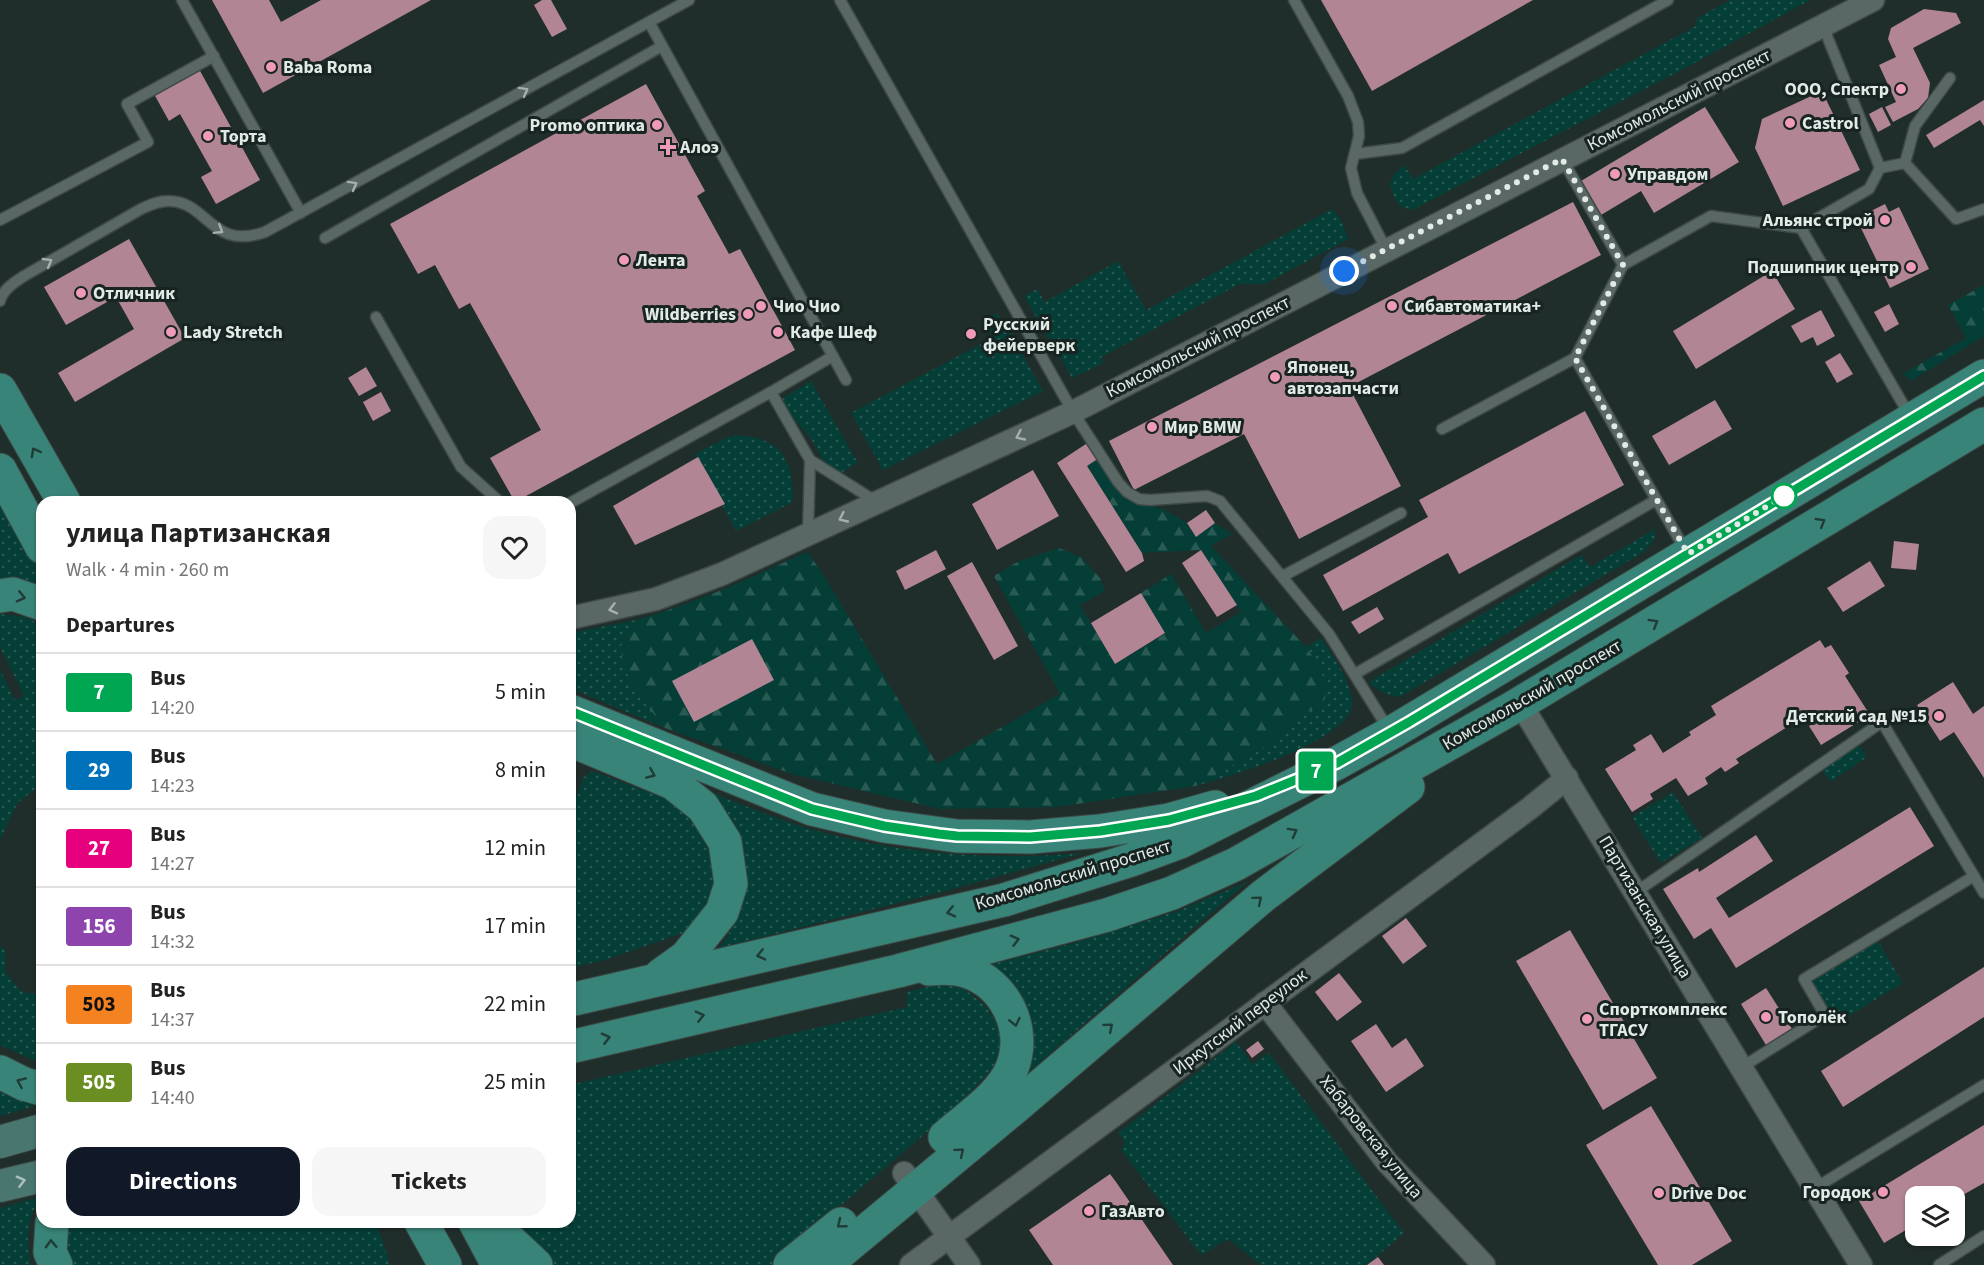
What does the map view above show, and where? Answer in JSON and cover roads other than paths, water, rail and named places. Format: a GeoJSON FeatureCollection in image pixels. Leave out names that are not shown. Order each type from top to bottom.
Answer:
{"type":"FeatureCollection","features":[{"type":"Feature","properties":{"kind":"main road","name":"Комсомольский проспект"},"geometry":{"type":"LineString","coordinates":[[576,999],[1004,900],[1180,842],[1337,763],[1391,733],[1984,376]]}},
{"type":"Feature","properties":{"kind":"main road"},"geometry":{"type":"LineString","coordinates":[[0,390],[61,496]]}},
{"type":"Feature","properties":{"kind":"main road","name":"Комсомольский проспект"},"geometry":{"type":"LineString","coordinates":[[576,1046],[898,971],[1107,915],[1172,893],[1236,864],[1517,705],[1984,424]]}},
{"type":"Feature","properties":{"kind":"main road"},"geometry":{"type":"LineString","coordinates":[[0,470],[36,536]]}},
{"type":"Feature","properties":{"kind":"main road"},"geometry":{"type":"LineString","coordinates":[[0,596],[13,594],[36,602]]}},
{"type":"Feature","properties":{"kind":"main road"},"geometry":{"type":"LineString","coordinates":[[790,1265],[909,1181],[1263,896],[1517,705]]}},
{"type":"Feature","properties":{"kind":"main road"},"geometry":{"type":"LineString","coordinates":[[576,713],[812,809],[884,826],[957,836],[1030,837],[1100,831],[1169,820],[1256,796],[1337,763]]}},
{"type":"Feature","properties":{"kind":"main road"},"geometry":{"type":"LineString","coordinates":[[576,743],[673,783],[703,807],[725,842],[731,884],[722,912],[686,957],[655,980]]}},
{"type":"Feature","properties":{"kind":"main road"},"geometry":{"type":"LineString","coordinates":[[825,1265],[997,1091],[1012,1068],[1018,1039],[1012,1012],[1001,994],[984,980],[966,971],[943,968],[898,971]]}},
{"type":"Feature","properties":{"kind":"main road"},"geometry":{"type":"LineString","coordinates":[[0,1072],[36,1087]]}},
{"type":"Feature","properties":{"kind":"main road"},"geometry":{"type":"LineString","coordinates":[[0,1142],[36,1132]]}},
{"type":"Feature","properties":{"kind":"main road"},"geometry":{"type":"LineString","coordinates":[[0,1186],[36,1177]]}},
{"type":"Feature","properties":{"kind":"main road"},"geometry":{"type":"LineString","coordinates":[[52,1228],[50,1252],[56,1265]]}},
{"type":"Feature","properties":{"kind":"main road"},"geometry":{"type":"LineString","coordinates":[[413,1228],[419,1265]]}},
{"type":"Feature","properties":{"kind":"main road"},"geometry":{"type":"LineString","coordinates":[[424,1228],[445,1265]]}},
{"type":"Feature","properties":{"kind":"main road"},"geometry":{"type":"LineString","coordinates":[[478,1228],[498,1265]]}},
{"type":"Feature","properties":{"kind":"main road"},"geometry":{"type":"LineString","coordinates":[[496,1228],[536,1265]]}},
{"type":"Feature","properties":{"kind":"street","name":"Комсомольский проспект"},"geometry":{"type":"LineString","coordinates":[[576,617],[656,599],[722,574],[1073,412],[1823,26],[1863,2]]}},
{"type":"Feature","properties":{"kind":"street","name":"Партизанская улица"},"geometry":{"type":"LineString","coordinates":[[1517,705],[1567,778],[1861,1265]]}},
{"type":"Feature","properties":{"kind":"street","name":"Иркутский переулок"},"geometry":{"type":"LineString","coordinates":[[911,1265],[1530,808],[1567,778]]}},
{"type":"Feature","properties":{"kind":"street","name":"Хабаровская улица"},"geometry":{"type":"LineString","coordinates":[[1265,1003],[1387,1162],[1484,1265]]}},
{"type":"Feature","properties":{"kind":"street"},"geometry":{"type":"LineString","coordinates":[[909,1181],[969,1265]]}},
{"type":"Feature","properties":{"kind":"lane"},"geometry":{"type":"LineString","coordinates":[[182,0],[301,213]]}},
{"type":"Feature","properties":{"kind":"lane"},"geometry":{"type":"LineString","coordinates":[[0,301],[9,286],[24,276],[141,209],[158,202],[169,201],[182,204],[226,235],[239,238],[265,232],[689,0]]}},
{"type":"Feature","properties":{"kind":"lane"},"geometry":{"type":"LineString","coordinates":[[840,0],[1073,412],[1118,482],[1127,492],[1139,499],[1207,496],[1220,501],[1329,634],[1391,733]]}},
{"type":"Feature","properties":{"kind":"lane"},"geometry":{"type":"LineString","coordinates":[[1294,0],[1348,96],[1355,113],[1359,136],[1351,168],[1357,193],[1386,249]]}},
{"type":"Feature","properties":{"kind":"lane"},"geometry":{"type":"LineString","coordinates":[[1355,154],[1402,148],[1668,0]]}},
{"type":"Feature","properties":{"kind":"lane"},"geometry":{"type":"LineString","coordinates":[[648,22],[846,380]]}},
{"type":"Feature","properties":{"kind":"lane"},"geometry":{"type":"LineString","coordinates":[[1442,429],[1575,358],[1623,265],[1711,216],[1801,228],[1869,189],[1880,168],[1823,26]]}},
{"type":"Feature","properties":{"kind":"lane"},"geometry":{"type":"LineString","coordinates":[[325,238],[662,46]]}},
{"type":"Feature","properties":{"kind":"lane"},"geometry":{"type":"LineString","coordinates":[[0,220],[148,142],[127,104],[214,56]]}},
{"type":"Feature","properties":{"kind":"lane"},"geometry":{"type":"LineString","coordinates":[[1905,163],[1915,126],[1950,78]]}},
{"type":"Feature","properties":{"kind":"lane"},"geometry":{"type":"LineString","coordinates":[[1562,159],[1623,265]]}},
{"type":"Feature","properties":{"kind":"lane"},"geometry":{"type":"LineString","coordinates":[[1880,168],[1905,163]]}},
{"type":"Feature","properties":{"kind":"lane"},"geometry":{"type":"LineString","coordinates":[[1905,163],[1956,219],[1984,209]]}},
{"type":"Feature","properties":{"kind":"lane"},"geometry":{"type":"LineString","coordinates":[[1801,228],[1912,420]]}},
{"type":"Feature","properties":{"kind":"lane"},"geometry":{"type":"LineString","coordinates":[[376,317],[461,466],[494,496]]}},
{"type":"Feature","properties":{"kind":"lane"},"geometry":{"type":"LineString","coordinates":[[576,500],[833,356]]}},
{"type":"Feature","properties":{"kind":"lane"},"geometry":{"type":"LineString","coordinates":[[1575,358],[1688,554]]}},
{"type":"Feature","properties":{"kind":"lane"},"geometry":{"type":"LineString","coordinates":[[771,392],[810,460],[878,502]]}},
{"type":"Feature","properties":{"kind":"lane"},"geometry":{"type":"LineString","coordinates":[[808,535],[810,460]]}},
{"type":"Feature","properties":{"kind":"lane"},"geometry":{"type":"LineString","coordinates":[[1355,674],[1656,500]]}},
{"type":"Feature","properties":{"kind":"lane"},"geometry":{"type":"LineString","coordinates":[[1283,576],[1401,513]]}},
{"type":"Feature","properties":{"kind":"lane"},"geometry":{"type":"LineString","coordinates":[[1636,892],[1882,722],[1984,893]]}},
{"type":"Feature","properties":{"kind":"lane"},"geometry":{"type":"LineString","coordinates":[[1742,1067],[1825,1015],[1804,979],[1974,876]]}},
{"type":"Feature","properties":{"kind":"lane"},"geometry":{"type":"LineString","coordinates":[[1815,1188],[1984,1085]]}},
{"type":"Feature","properties":{"kind":"lane"},"geometry":{"type":"LineString","coordinates":[[1939,1265],[1984,1236]]}},
{"type":"Feature","properties":{"kind":"place","name":"Baba Roma"},"geometry":{"type":"Point","coordinates":[271,67]}},
{"type":"Feature","properties":{"kind":"place","name":"ООО, Спектр"},"geometry":{"type":"Point","coordinates":[1901,89]}},
{"type":"Feature","properties":{"kind":"place","name":"Castrol"},"geometry":{"type":"Point","coordinates":[1790,123]}},
{"type":"Feature","properties":{"kind":"place","name":"Promo оптика"},"geometry":{"type":"Point","coordinates":[657,125]}},
{"type":"Feature","properties":{"kind":"place","name":"Торта"},"geometry":{"type":"Point","coordinates":[208,136]}},
{"type":"Feature","properties":{"kind":"place","name":"Алоэ"},"geometry":{"type":"Point","coordinates":[668,147]}},
{"type":"Feature","properties":{"kind":"place","name":"Управдом"},"geometry":{"type":"Point","coordinates":[1615,174]}},
{"type":"Feature","properties":{"kind":"place","name":"Альянс строй"},"geometry":{"type":"Point","coordinates":[1885,220]}},
{"type":"Feature","properties":{"kind":"place","name":"Лента"},"geometry":{"type":"Point","coordinates":[624,260]}},
{"type":"Feature","properties":{"kind":"place","name":"Подшипник центр"},"geometry":{"type":"Point","coordinates":[1911,267]}},
{"type":"Feature","properties":{"kind":"place","name":"Отличник"},"geometry":{"type":"Point","coordinates":[81,293]}},
{"type":"Feature","properties":{"kind":"place","name":"Чио Чио"},"geometry":{"type":"Point","coordinates":[761,306]}},
{"type":"Feature","properties":{"kind":"place","name":"Сибавтоматика+"},"geometry":{"type":"Point","coordinates":[1392,306]}},
{"type":"Feature","properties":{"kind":"place","name":"Wildberries"},"geometry":{"type":"Point","coordinates":[748,314]}},
{"type":"Feature","properties":{"kind":"place","name":"Lady Stretch"},"geometry":{"type":"Point","coordinates":[171,332]}},
{"type":"Feature","properties":{"kind":"place","name":"Кафе Шеф"},"geometry":{"type":"Point","coordinates":[778,332]}},
{"type":"Feature","properties":{"kind":"place","name":"Русский фейерверк"},"geometry":{"type":"Point","coordinates":[971,334]}},
{"type":"Feature","properties":{"kind":"place","name":"Японец, автозапчасти"},"geometry":{"type":"Point","coordinates":[1275,377]}},
{"type":"Feature","properties":{"kind":"place","name":"Мир BMW"},"geometry":{"type":"Point","coordinates":[1152,427]}},
{"type":"Feature","properties":{"kind":"place","name":"Детский сад №15"},"geometry":{"type":"Point","coordinates":[1939,716]}},
{"type":"Feature","properties":{"kind":"place","name":"Тополёк"},"geometry":{"type":"Point","coordinates":[1766,1017]}},
{"type":"Feature","properties":{"kind":"place","name":"Спорткомплекс ТГАСУ"},"geometry":{"type":"Point","coordinates":[1587,1019]}},
{"type":"Feature","properties":{"kind":"place","name":"Городок"},"geometry":{"type":"Point","coordinates":[1883,1192]}},
{"type":"Feature","properties":{"kind":"place","name":"Drive Doc"},"geometry":{"type":"Point","coordinates":[1659,1193]}},
{"type":"Feature","properties":{"kind":"place","name":"ГазАвто"},"geometry":{"type":"Point","coordinates":[1089,1211]}}]}
